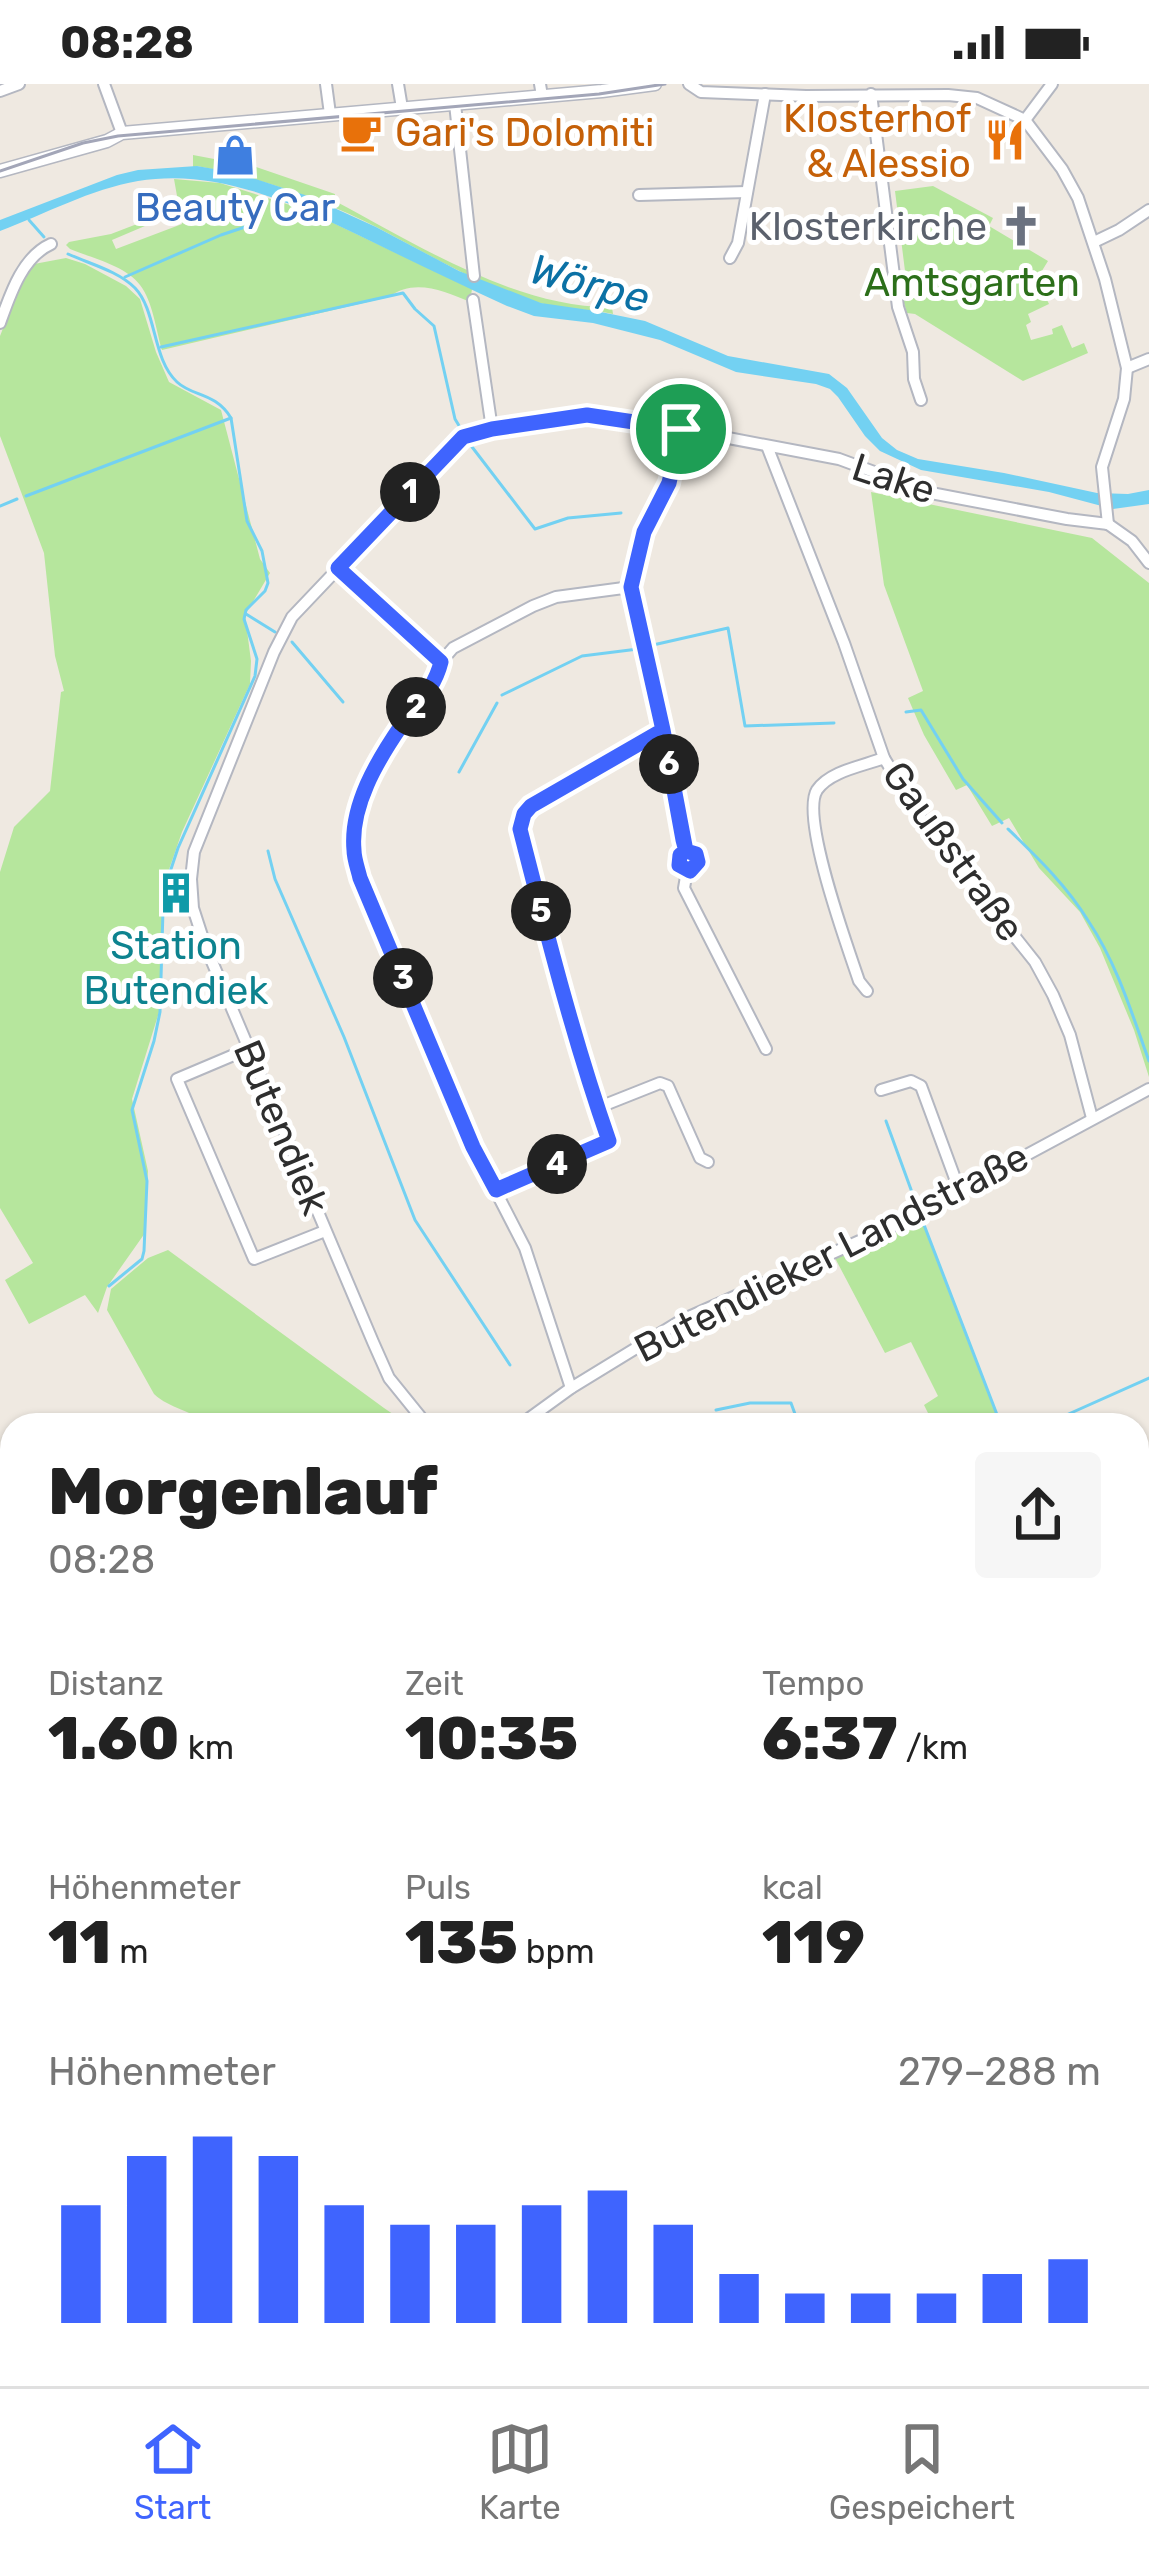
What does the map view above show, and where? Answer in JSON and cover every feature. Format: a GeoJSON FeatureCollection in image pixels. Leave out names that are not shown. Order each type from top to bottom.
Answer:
{"type":"FeatureCollection","features":[{"type":"Feature","properties":{"kind":"street"},"geometry":{"type":"LineString","coordinates":[[0,91],[19,84]]}},
{"type":"Feature","properties":{"kind":"street"},"geometry":{"type":"LineString","coordinates":[[104,84],[122,133]]}},
{"type":"Feature","properties":{"kind":"street"},"geometry":{"type":"LineString","coordinates":[[326,84],[330,114]]}},
{"type":"Feature","properties":{"kind":"street"},"geometry":{"type":"LineString","coordinates":[[398,84],[402,108]]}},
{"type":"Feature","properties":{"kind":"street"},"geometry":{"type":"LineString","coordinates":[[0,171],[122,133],[454,104],[541,90],[655,84]]}},
{"type":"Feature","properties":{"kind":"street"},"geometry":{"type":"LineString","coordinates":[[689,84],[701,92],[765,94],[927,89],[977,98],[1024,120],[1070,182],[1094,242],[1127,368],[1124,399],[1102,467],[1107,518],[1149,563]]}},
{"type":"Feature","properties":{"kind":"street"},"geometry":{"type":"LineString","coordinates":[[1024,120],[1052,84]]}},
{"type":"Feature","properties":{"kind":"street"},"geometry":{"type":"LineString","coordinates":[[730,258],[738,244],[765,94]]}},
{"type":"Feature","properties":{"kind":"street"},"geometry":{"type":"LineString","coordinates":[[871,94],[898,307],[913,352],[921,400]]}},
{"type":"Feature","properties":{"kind":"street"},"geometry":{"type":"LineString","coordinates":[[454,104],[474,276]]}},
{"type":"Feature","properties":{"kind":"street"},"geometry":{"type":"LineString","coordinates":[[639,195],[747,192]]}},
{"type":"Feature","properties":{"kind":"street"},"geometry":{"type":"LineString","coordinates":[[1094,242],[1149,210]]}},
{"type":"Feature","properties":{"kind":"street"},"geometry":{"type":"LineString","coordinates":[[0,323],[32,256],[51,244]]}},
{"type":"Feature","properties":{"kind":"street"},"geometry":{"type":"LineString","coordinates":[[473,300],[492,429]]}},
{"type":"Feature","properties":{"kind":"street"},"geometry":{"type":"LineString","coordinates":[[1127,368],[1149,359]]}},
{"type":"Feature","properties":{"kind":"street","name":"Lake"},"geometry":{"type":"LineString","coordinates":[[492,429],[587,415],[839,459],[931,493],[1067,519],[1107,518]]}},
{"type":"Feature","properties":{"kind":"street","name":"Butendiek"},"geometry":{"type":"LineString","coordinates":[[418,1413],[389,1378],[248,1048],[193,908],[191,879],[207,814],[292,617],[463,437],[492,429]]}},
{"type":"Feature","properties":{"kind":"street"},"geometry":{"type":"LineString","coordinates":[[681,429],[669,483],[644,532],[631,587],[686,851],[678,860],[687,871],[684,888],[766,1049]]}},
{"type":"Feature","properties":{"kind":"street","name":"Gaußstraße"},"geometry":{"type":"LineString","coordinates":[[767,446],[884,758],[922,820],[1035,962],[1070,1035],[1092,1118]]}},
{"type":"Feature","properties":{"kind":"street"},"geometry":{"type":"LineString","coordinates":[[338,568],[441,662]]}},
{"type":"Feature","properties":{"kind":"street"},"geometry":{"type":"LineString","coordinates":[[571,1388],[525,1248],[473,1147],[369,899],[354,850],[356,816],[366,787],[400,728],[436,682],[441,662],[453,648],[556,597],[631,587]]}},
{"type":"Feature","properties":{"kind":"street"},"geometry":{"type":"LineString","coordinates":[[496,1190],[609,1141],[563,999],[520,829],[524,814],[663,730]]}},
{"type":"Feature","properties":{"kind":"street"},"geometry":{"type":"LineString","coordinates":[[867,991],[834,908],[813,799],[830,778],[884,758]]}},
{"type":"Feature","properties":{"kind":"street"},"geometry":{"type":"LineString","coordinates":[[248,1048],[177,1079],[254,1259],[326,1231]]}},
{"type":"Feature","properties":{"kind":"street"},"geometry":{"type":"LineString","coordinates":[[881,1090],[911,1082],[921,1086],[960,1192]]}},
{"type":"Feature","properties":{"kind":"street"},"geometry":{"type":"LineString","coordinates":[[597,1108],[660,1083],[668,1086],[700,1158],[707,1162]]}},
{"type":"Feature","properties":{"kind":"street","name":"Butendieker Landstraße"},"geometry":{"type":"LineString","coordinates":[[537,1413],[682,1320],[880,1232],[1149,1089]]}},
{"type":"Feature","properties":{"kind":"green space"},"geometry":{"type":"Polygon","coordinates":[[[193,155],[248,161],[335,194],[335,201],[504,286],[576,305],[612,307],[613,314],[519,297],[313,199],[244,177],[193,168],[193,155]]]}},
{"type":"Feature","properties":{"kind":"green space"},"geometry":{"type":"Polygon","coordinates":[[[174,179],[220,183],[306,210],[472,289],[470,302],[440,291],[409,288],[389,297],[162,350],[151,308],[134,278],[66,245],[150,219],[152,223],[112,240],[116,249],[182,224],[174,179]]]}},
{"type":"Feature","properties":{"kind":"green space","name":"Amtsgarten"},"geometry":{"type":"Polygon","coordinates":[[[933,186],[993,218],[989,226],[1048,261],[1037,279],[1049,304],[1028,314],[1031,340],[1053,334],[1052,329],[1062,325],[1072,348],[1084,343],[1088,353],[1023,381],[907,313],[898,283],[906,279],[895,191],[933,186]]]}},
{"type":"Feature","properties":{"kind":"green space"},"geometry":{"type":"Polygon","coordinates":[[[66,258],[126,286],[140,299],[169,382],[221,410],[260,559],[270,573],[245,615],[250,684],[182,832],[164,884],[160,1009],[132,1099],[148,1171],[145,1233],[107,1287],[98,1313],[85,1295],[29,1324],[5,1280],[33,1263],[0,1208],[0,872],[14,827],[50,791],[64,691],[55,656],[44,553],[0,436],[0,336],[34,264],[66,258]]]}},
{"type":"Feature","properties":{"kind":"green space"},"geometry":{"type":"Polygon","coordinates":[[[871,492],[1092,538],[1149,583],[1149,1077],[1100,948],[1080,912],[1039,868],[1009,818],[992,826],[967,785],[956,790],[924,735],[908,698],[923,691],[884,585],[871,492]]]}},
{"type":"Feature","properties":{"kind":"green space"},"geometry":{"type":"Polygon","coordinates":[[[921,1217],[996,1413],[928,1413],[924,1405],[938,1396],[911,1342],[885,1353],[835,1258],[921,1217]]]}},
{"type":"Feature","properties":{"kind":"green space"},"geometry":{"type":"Polygon","coordinates":[[[168,1250],[391,1413],[189,1413],[160,1399],[107,1310],[111,1289],[148,1258],[168,1250]]]}},
{"type":"Feature","properties":{"kind":"water"},"geometry":{"type":"Polygon","coordinates":[[[197,166],[237,173],[308,196],[459,271],[541,303],[645,321],[728,356],[829,374],[847,388],[882,438],[918,459],[1097,493],[1149,490],[1149,504],[1113,509],[1049,492],[921,470],[880,451],[830,389],[736,372],[660,340],[593,323],[534,316],[301,209],[237,187],[172,178],[138,181],[86,196],[0,231],[0,220],[117,175],[197,166]]]}},
{"type":"Feature","properties":{"kind":"waterway"},"geometry":{"type":"LineString","coordinates":[[29,220],[44,237]]}},
{"type":"Feature","properties":{"kind":"waterway"},"geometry":{"type":"LineString","coordinates":[[125,277],[251,225]]}},
{"type":"Feature","properties":{"kind":"waterway"},"geometry":{"type":"LineString","coordinates":[[68,254],[112,272],[135,288],[169,372],[183,387],[211,399],[231,418],[247,521],[262,551],[268,583],[244,619],[257,659],[255,676],[168,878],[160,1012],[132,1110],[147,1181],[144,1251],[142,1259],[109,1286]]}},
{"type":"Feature","properties":{"kind":"waterway"},"geometry":{"type":"LineString","coordinates":[[161,347],[403,293],[434,326],[461,429]]}},
{"type":"Feature","properties":{"kind":"waterway"},"geometry":{"type":"LineString","coordinates":[[26,496],[231,418]]}},
{"type":"Feature","properties":{"kind":"waterway"},"geometry":{"type":"LineString","coordinates":[[469,443],[535,529],[568,518],[621,513]]}},
{"type":"Feature","properties":{"kind":"waterway"},"geometry":{"type":"LineString","coordinates":[[0,506],[17,499]]}},
{"type":"Feature","properties":{"kind":"waterway"},"geometry":{"type":"LineString","coordinates":[[246,614],[275,632]]}},
{"type":"Feature","properties":{"kind":"waterway"},"geometry":{"type":"LineString","coordinates":[[653,645],[728,628],[745,726],[834,723]]}},
{"type":"Feature","properties":{"kind":"waterway"},"geometry":{"type":"LineString","coordinates":[[292,642],[343,702]]}},
{"type":"Feature","properties":{"kind":"waterway"},"geometry":{"type":"LineString","coordinates":[[502,695],[582,656],[638,649]]}},
{"type":"Feature","properties":{"kind":"waterway"},"geometry":{"type":"LineString","coordinates":[[459,772],[497,703]]}},
{"type":"Feature","properties":{"kind":"waterway"},"geometry":{"type":"LineString","coordinates":[[906,712],[921,710],[963,779],[1002,823]]}},
{"type":"Feature","properties":{"kind":"waterway"},"geometry":{"type":"LineString","coordinates":[[1008,829],[1062,884],[1099,938],[1149,1061]]}},
{"type":"Feature","properties":{"kind":"waterway"},"geometry":{"type":"LineString","coordinates":[[268,851],[275,879],[344,1037],[415,1220],[510,1365]]}},
{"type":"Feature","properties":{"kind":"waterway"},"geometry":{"type":"LineString","coordinates":[[886,1121],[917,1206]]}},
{"type":"Feature","properties":{"kind":"waterway"},"geometry":{"type":"LineString","coordinates":[[921,1217],[996,1413]]}},
{"type":"Feature","properties":{"kind":"waterway"},"geometry":{"type":"LineString","coordinates":[[1071,1413],[1149,1378]]}},
{"type":"Feature","properties":{"kind":"waterway"},"geometry":{"type":"LineString","coordinates":[[716,1410],[750,1403],[791,1403],[795,1413]]}},
{"type":"Feature","properties":{"kind":"tram line"},"geometry":{"type":"LineString","coordinates":[[0,171],[118,136],[599,94],[665,84]]}},
{"type":"Feature","properties":{"kind":"place","name":"Gari's Dolomiti"},"geometry":{"type":"Point","coordinates":[361,132]}},
{"type":"Feature","properties":{"kind":"place","name":"Klosterhof & Alessio"},"geometry":{"type":"Point","coordinates":[1005,140]}},
{"type":"Feature","properties":{"kind":"place","name":"Beauty Car"},"geometry":{"type":"Point","coordinates":[235,155]}},
{"type":"Feature","properties":{"kind":"place","name":"Klosterkirche"},"geometry":{"type":"Point","coordinates":[1021,226]}},
{"type":"Feature","properties":{"kind":"place","name":"Station Butendiek"},"geometry":{"type":"Point","coordinates":[176,893]}},
{"type":"Feature","properties":{"kind":"route"},"geometry":{"type":"LineString","coordinates":[[681,429],[587,415],[463,437],[338,568],[441,662],[436,682],[400,728],[366,787],[356,816],[354,850],[360,878],[473,1147],[496,1190],[609,1141],[558,982],[520,829],[524,814],[663,730],[686,851],[679,865],[690,871],[698,862],[696,854],[686,851],[683,840],[663,730],[631,587],[644,532],[669,483],[681,429]]}},
{"type":"Feature","properties":{"kind":"water label","name":"Wörpe"},"geometry":{"type":"Point","coordinates":[590,283]}}]}
